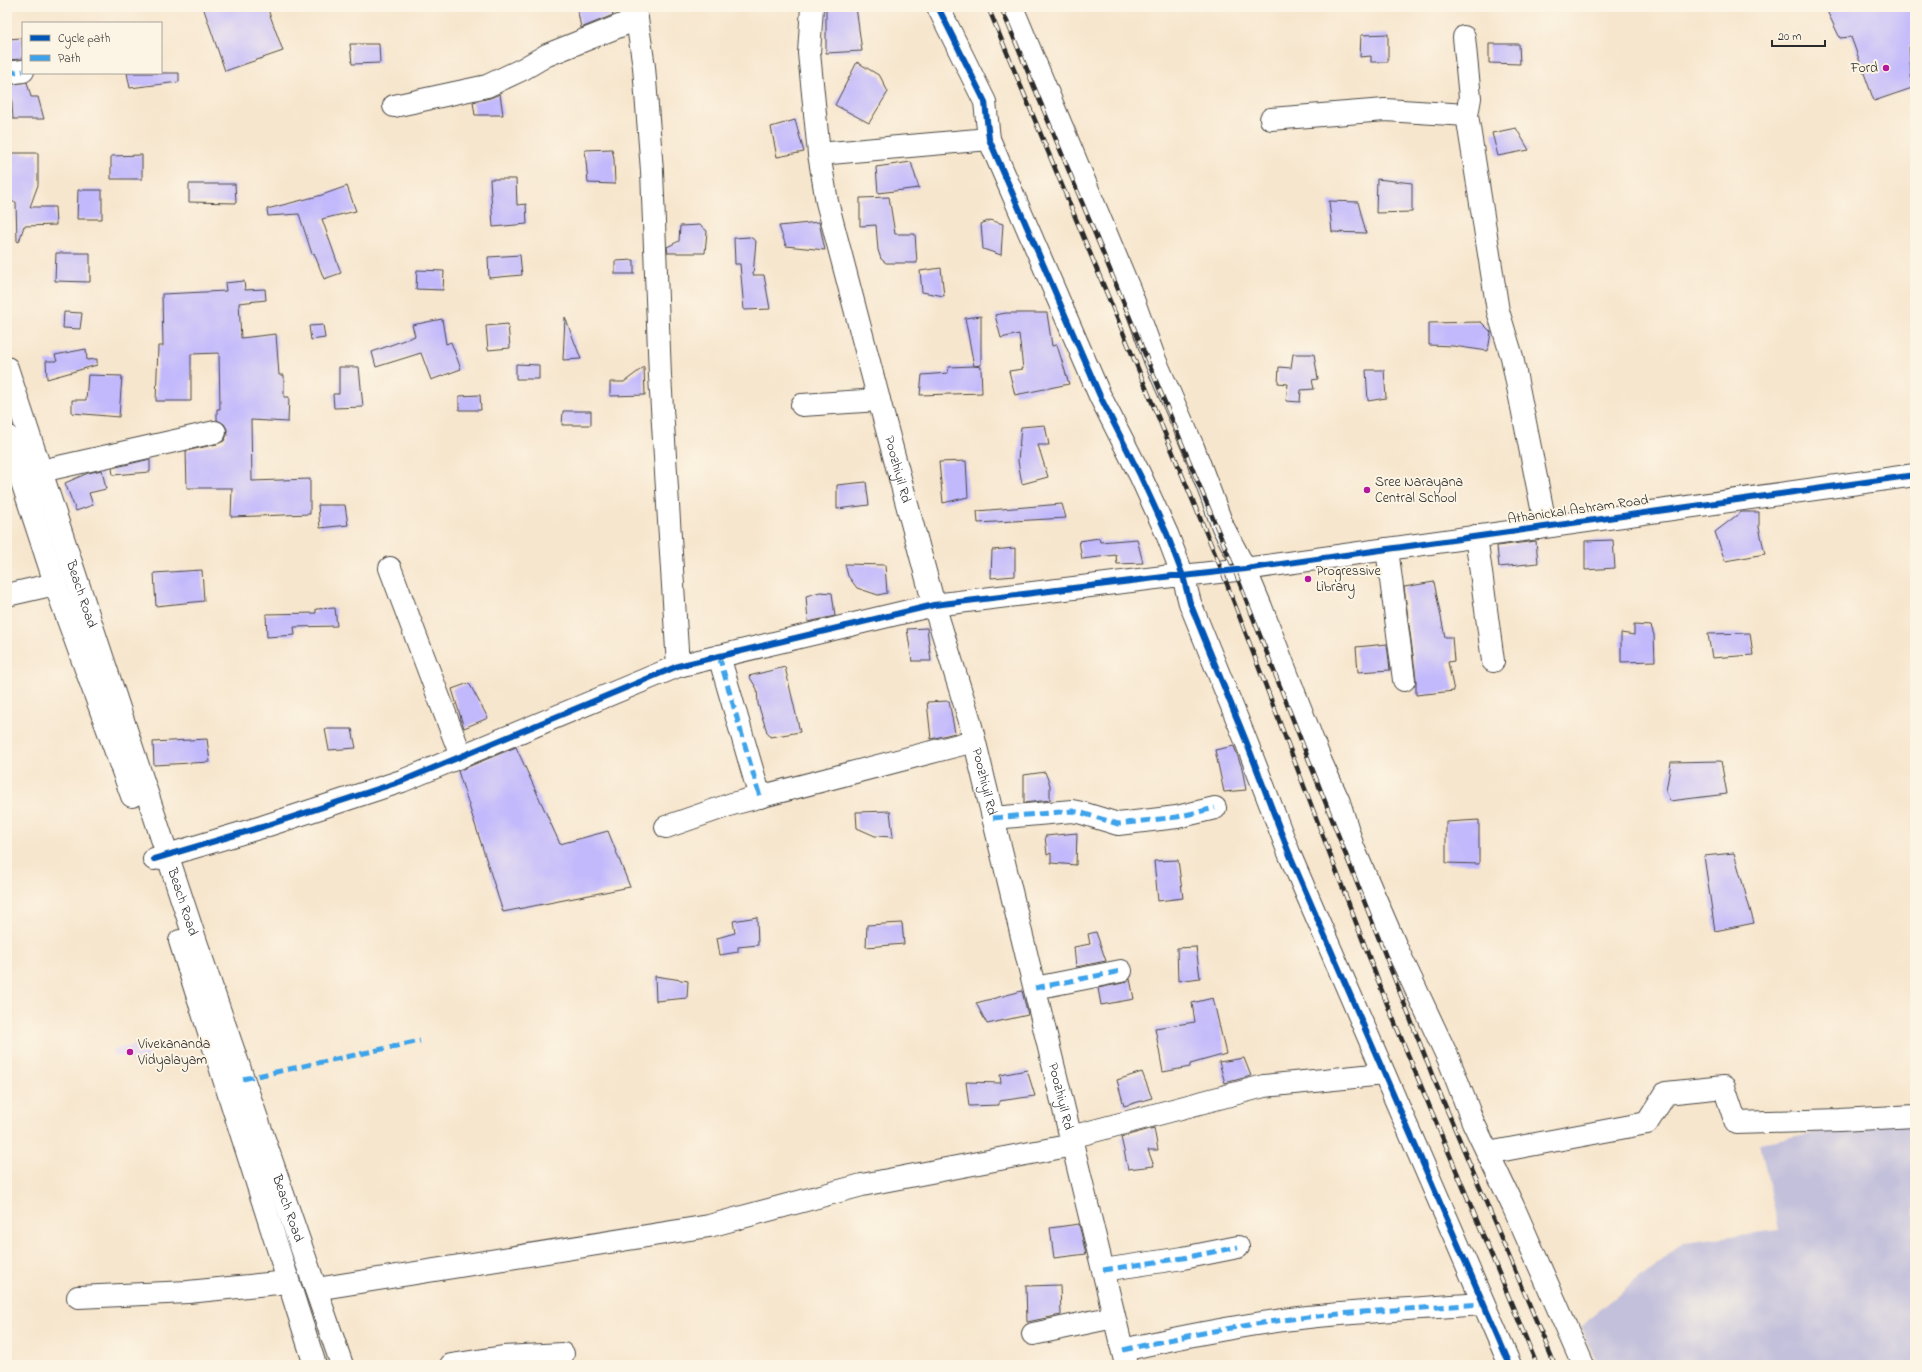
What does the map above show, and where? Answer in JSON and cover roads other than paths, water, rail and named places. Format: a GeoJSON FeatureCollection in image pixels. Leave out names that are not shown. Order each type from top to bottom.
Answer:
{"type":"FeatureCollection","features":[{"type":"Feature","properties":{"kind":"street","name":"Poozhiyil Rd"},"geometry":{"type":"LineString","coordinates":[[812,7],[809,53],[819,154],[827,202],[934,605],[974,741],[1124,1358]]}},
{"type":"Feature","properties":{"kind":"street"},"geometry":{"type":"LineString","coordinates":[[938,7],[985,102],[989,139],[1100,396],[1140,475],[1167,534],[1183,576],[1190,603],[1246,741],[1289,853],[1510,1365]]}},
{"type":"Feature","properties":{"kind":"street"},"geometry":{"type":"LineString","coordinates":[[1012,7],[1130,291],[1155,360],[1193,447],[1223,527],[1245,569],[1293,687],[1321,762],[1339,802],[1353,847],[1397,949],[1449,1060],[1473,1122],[1583,1365]]}},
{"type":"Feature","properties":{"kind":"street"},"geometry":{"type":"LineString","coordinates":[[394,106],[486,86],[518,72],[547,55],[635,13],[644,66],[652,171],[660,376],[678,666]]}},
{"type":"Feature","properties":{"kind":"street"},"geometry":{"type":"LineString","coordinates":[[1464,36],[1470,98],[1467,115],[1498,311],[1512,357],[1544,518],[1538,528]]}},
{"type":"Feature","properties":{"kind":"street"},"geometry":{"type":"LineString","coordinates":[[7,73],[22,71]]}},
{"type":"Feature","properties":{"kind":"street"},"geometry":{"type":"LineString","coordinates":[[1272,120],[1386,110],[1467,115]]}},
{"type":"Feature","properties":{"kind":"street"},"geometry":{"type":"LineString","coordinates":[[819,154],[989,139]]}},
{"type":"Feature","properties":{"kind":"street","name":"Beach Road"},"geometry":{"type":"LineString","coordinates":[[7,368],[41,471],[160,857],[342,1365]]}},
{"type":"Feature","properties":{"kind":"street"},"geometry":{"type":"LineString","coordinates":[[802,405],[879,400]]}},
{"type":"Feature","properties":{"kind":"street"},"geometry":{"type":"LineString","coordinates":[[41,471],[215,432]]}},
{"type":"Feature","properties":{"kind":"street"},"geometry":{"type":"LineString","coordinates":[[7,436],[23,480],[55,584],[160,857],[288,1282],[315,1365]]}},
{"type":"Feature","properties":{"kind":"street","name":"Athanickal Ashram Road"},"geometry":{"type":"LineString","coordinates":[[160,857],[262,827],[402,781],[678,666],[934,605],[1172,576],[1245,569],[1915,475]]}},
{"type":"Feature","properties":{"kind":"street"},"geometry":{"type":"LineString","coordinates":[[1476,536],[1493,661]]}},
{"type":"Feature","properties":{"kind":"street"},"geometry":{"type":"LineString","coordinates":[[1387,549],[1404,680]]}},
{"type":"Feature","properties":{"kind":"street"},"geometry":{"type":"LineString","coordinates":[[390,568],[461,756]]}},
{"type":"Feature","properties":{"kind":"street"},"geometry":{"type":"LineString","coordinates":[[7,595],[55,584]]}},
{"type":"Feature","properties":{"kind":"street"},"geometry":{"type":"LineString","coordinates":[[719,656],[760,797]]}},
{"type":"Feature","properties":{"kind":"street"},"geometry":{"type":"LineString","coordinates":[[666,827],[732,804],[974,741]]}},
{"type":"Feature","properties":{"kind":"street"},"geometry":{"type":"LineString","coordinates":[[993,818],[1072,812],[1082,813],[1118,824],[1177,817],[1215,808]]}},
{"type":"Feature","properties":{"kind":"street"},"geometry":{"type":"LineString","coordinates":[[1034,988],[1121,971]]}},
{"type":"Feature","properties":{"kind":"street"},"geometry":{"type":"LineString","coordinates":[[316,1289],[709,1226],[862,1185],[1072,1141],[1264,1086],[1384,1074]]}},
{"type":"Feature","properties":{"kind":"street"},"geometry":{"type":"LineString","coordinates":[[1488,1153],[1647,1124],[1666,1093],[1724,1087],[1736,1123],[1915,1116]]}},
{"type":"Feature","properties":{"kind":"street"},"geometry":{"type":"LineString","coordinates":[[1103,1270],[1183,1258],[1238,1247]]}},
{"type":"Feature","properties":{"kind":"street"},"geometry":{"type":"LineString","coordinates":[[78,1297],[188,1292],[288,1282]]}},
{"type":"Feature","properties":{"kind":"street"},"geometry":{"type":"LineString","coordinates":[[1124,1358],[1178,1337],[1278,1321],[1483,1304]]}},
{"type":"Feature","properties":{"kind":"street"},"geometry":{"type":"LineString","coordinates":[[1032,1334],[1114,1317]]}},
{"type":"Feature","properties":{"kind":"street"},"geometry":{"type":"LineString","coordinates":[[451,1365],[503,1356],[563,1354]]}},
{"type":"Feature","properties":{"kind":"railway"},"geometry":{"type":"LineString","coordinates":[[988,7],[1222,571],[1387,1004],[1537,1365]]}},
{"type":"Feature","properties":{"kind":"railway"},"geometry":{"type":"LineString","coordinates":[[1001,7],[1234,569],[1433,1077],[1555,1365]]}},
{"type":"Feature","properties":{"kind":"place","name":"Ford"},"geometry":{"type":"Point","coordinates":[1886,68]}},
{"type":"Feature","properties":{"kind":"place","name":"Sree Narayana Central School"},"geometry":{"type":"Point","coordinates":[1367,490]}},
{"type":"Feature","properties":{"kind":"place","name":"Progressive Library"},"geometry":{"type":"Point","coordinates":[1308,579]}},
{"type":"Feature","properties":{"kind":"place","name":"Vivekananda Vidyalayam"},"geometry":{"type":"Point","coordinates":[130,1052]}}]}
